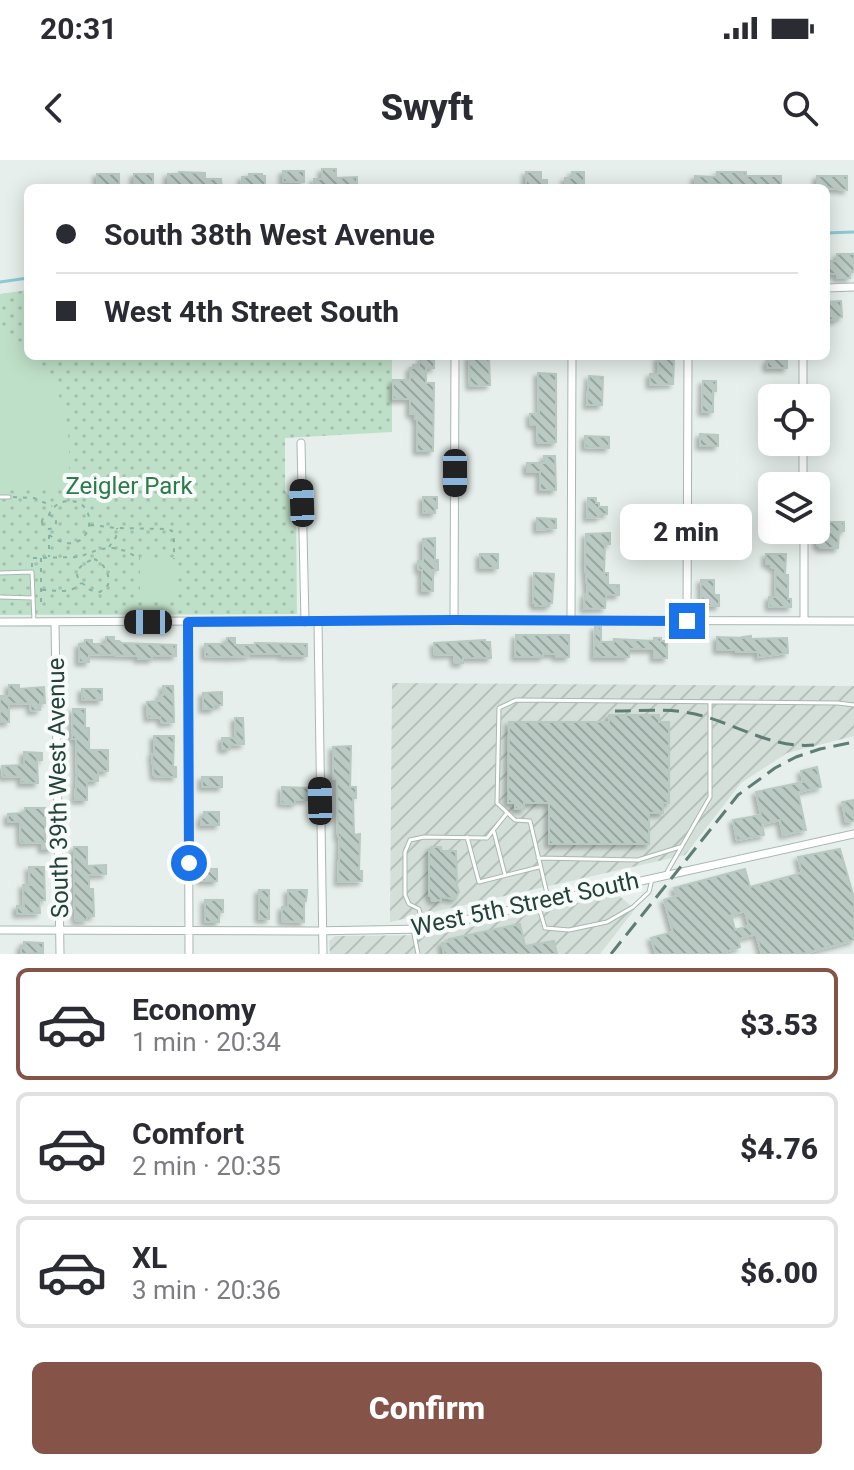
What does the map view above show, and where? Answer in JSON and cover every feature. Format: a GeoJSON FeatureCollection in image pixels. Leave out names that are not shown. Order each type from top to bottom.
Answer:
{"type":"FeatureCollection","features":[{"type":"Feature","properties":{"kind":"street"},"geometry":{"type":"LineString","coordinates":[[830,288],[854,287]]}},
{"type":"Feature","properties":{"kind":"street"},"geometry":{"type":"LineString","coordinates":[[454,620],[455,360]]}},
{"type":"Feature","properties":{"kind":"street"},"geometry":{"type":"LineString","coordinates":[[571,620],[572,360]]}},
{"type":"Feature","properties":{"kind":"street"},"geometry":{"type":"LineString","coordinates":[[687,621],[688,360]]}},
{"type":"Feature","properties":{"kind":"street"},"geometry":{"type":"LineString","coordinates":[[803,360],[803,384]]}},
{"type":"Feature","properties":{"kind":"street"},"geometry":{"type":"LineString","coordinates":[[301,443],[305,622]]}},
{"type":"Feature","properties":{"kind":"street"},"geometry":{"type":"LineString","coordinates":[[804,544],[804,621]]}},
{"type":"Feature","properties":{"kind":"street"},"geometry":{"type":"LineString","coordinates":[[0,622],[854,621]]}},
{"type":"Feature","properties":{"kind":"street","name":"South 39th West Avenue"},"geometry":{"type":"LineString","coordinates":[[55,622],[60,954]]}},
{"type":"Feature","properties":{"kind":"street"},"geometry":{"type":"LineString","coordinates":[[188,622],[189,954]]}},
{"type":"Feature","properties":{"kind":"street"},"geometry":{"type":"LineString","coordinates":[[318,622],[323,954]]}},
{"type":"Feature","properties":{"kind":"street","name":"West 5th Street South"},"geometry":{"type":"LineString","coordinates":[[0,930],[424,929],[854,834]]}},
{"type":"Feature","properties":{"kind":"lane"},"geometry":{"type":"LineString","coordinates":[[0,497],[9,497]]}},
{"type":"Feature","properties":{"kind":"lane"},"geometry":{"type":"LineString","coordinates":[[0,573],[32,572],[34,622]]}},
{"type":"Feature","properties":{"kind":"lane"},"geometry":{"type":"LineString","coordinates":[[0,597],[33,598]]}},
{"type":"Feature","properties":{"kind":"lane"},"geometry":{"type":"LineString","coordinates":[[549,902],[530,821],[515,820],[497,803],[499,708],[516,700],[854,705]]}},
{"type":"Feature","properties":{"kind":"lane"},"geometry":{"type":"LineString","coordinates":[[665,875],[710,797],[710,703]]}},
{"type":"Feature","properties":{"kind":"lane"},"geometry":{"type":"LineString","coordinates":[[424,929],[419,909],[409,904],[405,895],[405,852],[410,840],[424,837],[487,838],[507,813]]}},
{"type":"Feature","properties":{"kind":"lane"},"geometry":{"type":"LineString","coordinates":[[493,831],[505,875]]}},
{"type":"Feature","properties":{"kind":"lane"},"geometry":{"type":"LineString","coordinates":[[467,837],[479,882],[540,866]]}},
{"type":"Feature","properties":{"kind":"lane"},"geometry":{"type":"LineString","coordinates":[[538,858],[638,860],[681,847]]}},
{"type":"Feature","properties":{"kind":"lane"},"geometry":{"type":"LineString","coordinates":[[538,904],[545,928],[569,930],[607,922],[633,907],[649,892],[652,878]]}},
{"type":"Feature","properties":{"kind":"lane"},"geometry":{"type":"LineString","coordinates":[[413,929],[418,954]]}},
{"type":"Feature","properties":{"kind":"path"},"geometry":{"type":"LineString","coordinates":[[9,497],[43,500],[53,507]]}},
{"type":"Feature","properties":{"kind":"path"},"geometry":{"type":"LineString","coordinates":[[49,529],[44,527],[44,516],[66,501],[79,503],[89,513],[90,525],[83,538],[64,543],[49,535]]}},
{"type":"Feature","properties":{"kind":"path"},"geometry":{"type":"LineString","coordinates":[[49,514],[56,522],[49,529]]}},
{"type":"Feature","properties":{"kind":"path"},"geometry":{"type":"LineString","coordinates":[[90,525],[168,529],[172,531],[174,540],[174,559]]}},
{"type":"Feature","properties":{"kind":"path"},"geometry":{"type":"LineString","coordinates":[[108,548],[116,537],[117,528]]}},
{"type":"Feature","properties":{"kind":"path"},"geometry":{"type":"LineString","coordinates":[[49,529],[49,558]]}},
{"type":"Feature","properties":{"kind":"path"},"geometry":{"type":"LineString","coordinates":[[32,572],[32,558],[69,558],[108,548],[126,551],[140,559]]}},
{"type":"Feature","properties":{"kind":"path"},"geometry":{"type":"LineString","coordinates":[[85,554],[87,561]]}},
{"type":"Feature","properties":{"kind":"path"},"geometry":{"type":"LineString","coordinates":[[41,558],[41,608]]}},
{"type":"Feature","properties":{"kind":"path"},"geometry":{"type":"LineString","coordinates":[[94,559],[100,562],[109,575],[106,589],[100,592],[90,590],[78,579],[78,571],[87,561],[94,559]]}},
{"type":"Feature","properties":{"kind":"path"},"geometry":{"type":"LineString","coordinates":[[41,590],[65,592],[75,589],[81,582]]}},
{"type":"Feature","properties":{"kind":"shaded area"},"geometry":{"type":"Polygon","coordinates":[[[392,683],[854,686],[854,736],[787,753],[741,783],[685,855],[390,922],[392,683]]]}},
{"type":"Feature","properties":{"kind":"shaded area"},"geometry":{"type":"Polygon","coordinates":[[[617,894],[635,909],[600,954],[330,954],[329,941],[335,936],[436,935],[617,894]]]}},
{"type":"Feature","properties":{"kind":"green space","name":"Zeigler Park"},"geometry":{"type":"Polygon","coordinates":[[[24,291],[24,360],[392,360],[392,432],[285,438],[285,491],[296,504],[297,614],[0,615],[0,294],[24,291]]]}},
{"type":"Feature","properties":{"kind":"green space"},"geometry":{"type":"Polygon","coordinates":[[[0,328],[24,346],[24,360],[37,360],[55,387],[66,417],[69,450],[68,487],[0,487],[0,328]]]}},
{"type":"Feature","properties":{"kind":"green space"},"geometry":{"type":"Polygon","coordinates":[[[140,559],[177,559],[178,598],[140,598],[140,559]]]}},
{"type":"Feature","properties":{"kind":"building"},"geometry":{"type":"Polygon","coordinates":[[[322,169],[336,169],[336,178],[357,177],[357,184],[313,184],[314,179],[322,179],[322,169]]]}},
{"type":"Feature","properties":{"kind":"building"},"geometry":{"type":"Polygon","coordinates":[[[283,171],[304,171],[304,182],[283,182],[283,171]]]}},
{"type":"Feature","properties":{"kind":"building"},"geometry":{"type":"Polygon","coordinates":[[[526,172],[541,172],[541,180],[547,180],[547,184],[526,184],[526,172]]]}},
{"type":"Feature","properties":{"kind":"building"},"geometry":{"type":"Polygon","coordinates":[[[572,172],[584,172],[584,184],[565,184],[565,178],[572,178],[572,172]]]}},
{"type":"Feature","properties":{"kind":"building"},"geometry":{"type":"Polygon","coordinates":[[[717,172],[746,172],[746,176],[781,176],[781,184],[695,183],[695,176],[717,177],[717,172]]]}},
{"type":"Feature","properties":{"kind":"building"},"geometry":{"type":"Polygon","coordinates":[[[205,173],[205,179],[221,179],[222,184],[168,184],[168,174],[205,173]]]}},
{"type":"Feature","properties":{"kind":"building"},"geometry":{"type":"Polygon","coordinates":[[[97,174],[119,174],[119,184],[98,184],[97,174]]]}},
{"type":"Feature","properties":{"kind":"building"},"geometry":{"type":"Polygon","coordinates":[[[134,174],[153,174],[153,184],[134,184],[134,174]]]}},
{"type":"Feature","properties":{"kind":"building"},"geometry":{"type":"Polygon","coordinates":[[[249,174],[262,174],[265,184],[241,184],[242,177],[249,177],[249,174]]]}},
{"type":"Feature","properties":{"kind":"building"},"geometry":{"type":"Polygon","coordinates":[[[817,176],[847,176],[847,190],[830,188],[830,184],[817,184],[817,176]]]}},
{"type":"Feature","properties":{"kind":"building"},"geometry":{"type":"Polygon","coordinates":[[[837,254],[854,254],[854,272],[850,272],[850,278],[837,278],[837,274],[830,274],[830,261],[837,261],[837,254]]]}},
{"type":"Feature","properties":{"kind":"building"},"geometry":{"type":"Polygon","coordinates":[[[841,301],[842,317],[837,317],[837,320],[830,320],[830,302],[841,301]]]}},
{"type":"Feature","properties":{"kind":"building"},"geometry":{"type":"Polygon","coordinates":[[[434,360],[434,368],[426,368],[426,383],[434,383],[433,451],[417,451],[417,419],[415,414],[410,414],[410,399],[393,399],[393,380],[410,380],[410,368],[434,360]]]}},
{"type":"Feature","properties":{"kind":"building"},"geometry":{"type":"Polygon","coordinates":[[[469,360],[489,360],[490,385],[470,386],[469,360]]]}},
{"type":"Feature","properties":{"kind":"building"},"geometry":{"type":"Polygon","coordinates":[[[658,360],[674,360],[673,384],[650,385],[650,374],[658,374],[658,360]]]}},
{"type":"Feature","properties":{"kind":"building"},"geometry":{"type":"Polygon","coordinates":[[[787,360],[787,368],[767,368],[767,361],[787,360]]]}},
{"type":"Feature","properties":{"kind":"building"},"geometry":{"type":"Polygon","coordinates":[[[538,373],[556,374],[556,442],[553,443],[538,443],[537,425],[531,425],[530,414],[539,413],[538,373]]]}},
{"type":"Feature","properties":{"kind":"building"},"geometry":{"type":"Polygon","coordinates":[[[589,376],[603,377],[602,405],[587,405],[589,376]]]}},
{"type":"Feature","properties":{"kind":"building"},"geometry":{"type":"Polygon","coordinates":[[[703,381],[716,381],[713,412],[702,412],[703,381]]]}},
{"type":"Feature","properties":{"kind":"building"},"geometry":{"type":"Polygon","coordinates":[[[700,434],[718,435],[718,446],[700,446],[700,434]]]}},
{"type":"Feature","properties":{"kind":"building"},"geometry":{"type":"Polygon","coordinates":[[[585,436],[609,437],[609,448],[585,447],[585,436]]]}},
{"type":"Feature","properties":{"kind":"building"},"geometry":{"type":"Polygon","coordinates":[[[544,456],[555,456],[556,490],[540,490],[540,472],[527,472],[527,463],[544,463],[544,456]]]}},
{"type":"Feature","properties":{"kind":"building"},"geometry":{"type":"Polygon","coordinates":[[[423,497],[437,497],[435,513],[423,513],[423,497]]]}},
{"type":"Feature","properties":{"kind":"building"},"geometry":{"type":"Polygon","coordinates":[[[588,498],[596,498],[599,507],[607,507],[607,514],[587,518],[588,498]]]}},
{"type":"Feature","properties":{"kind":"building"},"geometry":{"type":"Polygon","coordinates":[[[537,518],[556,519],[556,528],[537,530],[537,518]]]}},
{"type":"Feature","properties":{"kind":"building"},"geometry":{"type":"Polygon","coordinates":[[[830,522],[844,522],[844,531],[839,531],[838,548],[820,548],[817,545],[830,544],[830,522]]]}},
{"type":"Feature","properties":{"kind":"building"},"geometry":{"type":"Polygon","coordinates":[[[610,533],[610,544],[605,544],[604,573],[608,573],[608,585],[619,585],[619,595],[606,595],[605,608],[584,609],[585,594],[588,594],[586,534],[610,533]]]}},
{"type":"Feature","properties":{"kind":"building"},"geometry":{"type":"Polygon","coordinates":[[[435,538],[438,570],[433,570],[433,591],[422,591],[422,570],[419,570],[418,561],[423,561],[423,539],[435,538]]]}},
{"type":"Feature","properties":{"kind":"building"},"geometry":{"type":"Polygon","coordinates":[[[480,554],[498,554],[498,568],[480,568],[480,554]]]}},
{"type":"Feature","properties":{"kind":"building"},"geometry":{"type":"Polygon","coordinates":[[[766,554],[786,554],[785,575],[788,575],[791,607],[769,607],[769,597],[775,597],[776,568],[766,564],[766,554]]]}},
{"type":"Feature","properties":{"kind":"building"},"geometry":{"type":"Polygon","coordinates":[[[534,573],[554,574],[552,603],[549,606],[535,606],[533,603],[534,573]]]}},
{"type":"Feature","properties":{"kind":"building"},"geometry":{"type":"Polygon","coordinates":[[[701,580],[714,580],[714,595],[719,595],[719,606],[702,606],[701,580]]]}},
{"type":"Feature","properties":{"kind":"building"},"geometry":{"type":"Polygon","coordinates":[[[595,627],[601,627],[601,642],[614,642],[614,639],[654,641],[654,638],[661,638],[661,641],[667,641],[667,658],[654,658],[654,649],[629,649],[629,657],[594,657],[595,627]]]}},
{"type":"Feature","properties":{"kind":"building"},"geometry":{"type":"Polygon","coordinates":[[[516,635],[569,635],[569,657],[543,654],[543,657],[515,657],[516,635]]]}},
{"type":"Feature","properties":{"kind":"building"},"geometry":{"type":"Polygon","coordinates":[[[751,636],[751,639],[787,638],[788,653],[758,657],[758,652],[717,650],[717,637],[751,636]]]}},
{"type":"Feature","properties":{"kind":"building"},"geometry":{"type":"Polygon","coordinates":[[[106,637],[114,637],[114,641],[122,643],[176,645],[176,656],[138,659],[138,656],[89,654],[89,662],[79,662],[79,644],[92,640],[92,644],[106,644],[106,637]]]}},
{"type":"Feature","properties":{"kind":"building"},"geometry":{"type":"Polygon","coordinates":[[[227,638],[235,638],[235,645],[307,644],[307,656],[205,656],[205,644],[227,644],[227,638]]]}},
{"type":"Feature","properties":{"kind":"building"},"geometry":{"type":"Polygon","coordinates":[[[490,642],[491,658],[463,658],[463,663],[455,663],[454,654],[435,655],[434,643],[490,642]]]}},
{"type":"Feature","properties":{"kind":"building"},"geometry":{"type":"Polygon","coordinates":[[[9,685],[19,685],[19,689],[44,687],[45,703],[40,703],[40,710],[31,711],[30,703],[9,704],[9,722],[0,722],[0,696],[9,696],[9,685]]]}},
{"type":"Feature","properties":{"kind":"building"},"geometry":{"type":"Polygon","coordinates":[[[163,686],[173,686],[174,722],[162,723],[160,717],[148,718],[147,702],[160,701],[163,686]]]}},
{"type":"Feature","properties":{"kind":"building"},"geometry":{"type":"Polygon","coordinates":[[[82,689],[102,689],[102,700],[82,700],[82,689]]]}},
{"type":"Feature","properties":{"kind":"building"},"geometry":{"type":"Polygon","coordinates":[[[222,692],[222,705],[203,709],[203,693],[222,692]]]}},
{"type":"Feature","properties":{"kind":"building"},"geometry":{"type":"Polygon","coordinates":[[[73,709],[85,709],[89,750],[108,750],[108,771],[98,771],[98,781],[87,781],[87,800],[75,800],[77,776],[76,739],[72,739],[73,709]]]}},
{"type":"Feature","properties":{"kind":"building"},"geometry":{"type":"Polygon","coordinates":[[[609,715],[659,715],[659,722],[669,722],[669,803],[663,803],[663,813],[649,813],[649,844],[549,844],[549,803],[524,803],[524,809],[515,809],[515,803],[508,803],[509,722],[609,722],[609,715]]]}},
{"type":"Feature","properties":{"kind":"building"},"geometry":{"type":"Polygon","coordinates":[[[235,718],[243,718],[244,744],[222,749],[222,738],[236,738],[235,718]]]}},
{"type":"Feature","properties":{"kind":"building"},"geometry":{"type":"Polygon","coordinates":[[[154,736],[174,736],[173,767],[176,767],[176,777],[154,776],[154,736]]]}},
{"type":"Feature","properties":{"kind":"building"},"geometry":{"type":"Polygon","coordinates":[[[351,746],[350,787],[356,787],[356,798],[353,798],[354,835],[360,834],[359,871],[362,871],[362,881],[338,882],[340,837],[337,779],[333,779],[333,747],[351,746]]]}},
{"type":"Feature","properties":{"kind":"building"},"geometry":{"type":"Polygon","coordinates":[[[24,752],[42,753],[42,760],[37,760],[38,783],[21,783],[21,776],[3,777],[2,766],[24,765],[24,752]]]}},
{"type":"Feature","properties":{"kind":"building"},"geometry":{"type":"Polygon","coordinates":[[[817,767],[821,787],[798,792],[806,830],[783,835],[780,820],[762,824],[764,835],[737,840],[733,820],[761,815],[756,792],[803,782],[801,771],[817,767]]]}},
{"type":"Feature","properties":{"kind":"building"},"geometry":{"type":"Polygon","coordinates":[[[202,777],[222,777],[222,787],[202,787],[202,777]]]}},
{"type":"Feature","properties":{"kind":"building"},"geometry":{"type":"Polygon","coordinates":[[[282,787],[309,788],[308,800],[295,800],[295,804],[281,803],[282,787]]]}},
{"type":"Feature","properties":{"kind":"building"},"geometry":{"type":"Polygon","coordinates":[[[854,800],[854,821],[846,822],[842,802],[854,800]]]}},
{"type":"Feature","properties":{"kind":"building"},"geometry":{"type":"Polygon","coordinates":[[[25,808],[45,808],[45,840],[52,840],[52,849],[42,849],[42,842],[21,843],[20,822],[8,822],[8,814],[25,813],[25,808]]]}},
{"type":"Feature","properties":{"kind":"building"},"geometry":{"type":"Polygon","coordinates":[[[204,812],[219,812],[219,825],[201,825],[204,812]]]}},
{"type":"Feature","properties":{"kind":"building"},"geometry":{"type":"Polygon","coordinates":[[[74,847],[87,847],[87,866],[106,865],[106,874],[89,875],[94,916],[87,916],[87,920],[76,921],[74,847]]]}},
{"type":"Feature","properties":{"kind":"building"},"geometry":{"type":"Polygon","coordinates":[[[431,847],[456,851],[459,892],[455,899],[441,897],[441,900],[432,901],[429,896],[431,847]]]}},
{"type":"Feature","properties":{"kind":"building"},"geometry":{"type":"Polygon","coordinates":[[[840,849],[854,898],[854,940],[802,954],[762,954],[756,934],[738,939],[740,947],[725,954],[656,954],[651,938],[673,932],[664,900],[677,896],[674,888],[745,869],[750,887],[802,873],[798,857],[840,849]],[[745,911],[731,915],[735,930],[749,926],[745,911]]]}},
{"type":"Feature","properties":{"kind":"building"},"geometry":{"type":"Polygon","coordinates":[[[29,867],[44,867],[45,900],[39,900],[40,913],[17,914],[17,906],[24,906],[23,885],[30,885],[29,867]]]}},
{"type":"Feature","properties":{"kind":"building"},"geometry":{"type":"Polygon","coordinates":[[[200,869],[217,869],[217,881],[201,881],[200,869]]]}},
{"type":"Feature","properties":{"kind":"building"},"geometry":{"type":"Polygon","coordinates":[[[259,890],[269,890],[269,919],[259,919],[259,890]]]}},
{"type":"Feature","properties":{"kind":"building"},"geometry":{"type":"Polygon","coordinates":[[[288,890],[307,890],[304,922],[282,921],[282,907],[288,907],[288,890]]]}},
{"type":"Feature","properties":{"kind":"building"},"geometry":{"type":"Polygon","coordinates":[[[205,900],[223,900],[219,922],[205,922],[205,900]]]}},
{"type":"Feature","properties":{"kind":"building"},"geometry":{"type":"Polygon","coordinates":[[[520,924],[525,946],[554,941],[557,954],[444,954],[442,943],[449,942],[449,939],[520,924]]]}},
{"type":"Feature","properties":{"kind":"building"},"geometry":{"type":"Polygon","coordinates":[[[24,942],[43,943],[43,953],[21,954],[24,942]]]}},
{"type":"Feature","properties":{"kind":"waterway"},"geometry":{"type":"LineString","coordinates":[[830,233],[854,232]]}},
{"type":"Feature","properties":{"kind":"waterway"},"geometry":{"type":"LineString","coordinates":[[0,282],[24,279]]}},
{"type":"Feature","properties":{"kind":"railway"},"geometry":{"type":"LineString","coordinates":[[615,711],[685,712],[783,743],[814,745]]}},
{"type":"Feature","properties":{"kind":"railway"},"geometry":{"type":"LineString","coordinates":[[611,954],[738,795],[796,757],[854,742]]}},
{"type":"Feature","properties":{"kind":"route"},"geometry":{"type":"LineString","coordinates":[[189,863],[188,622],[687,621]]}}]}
